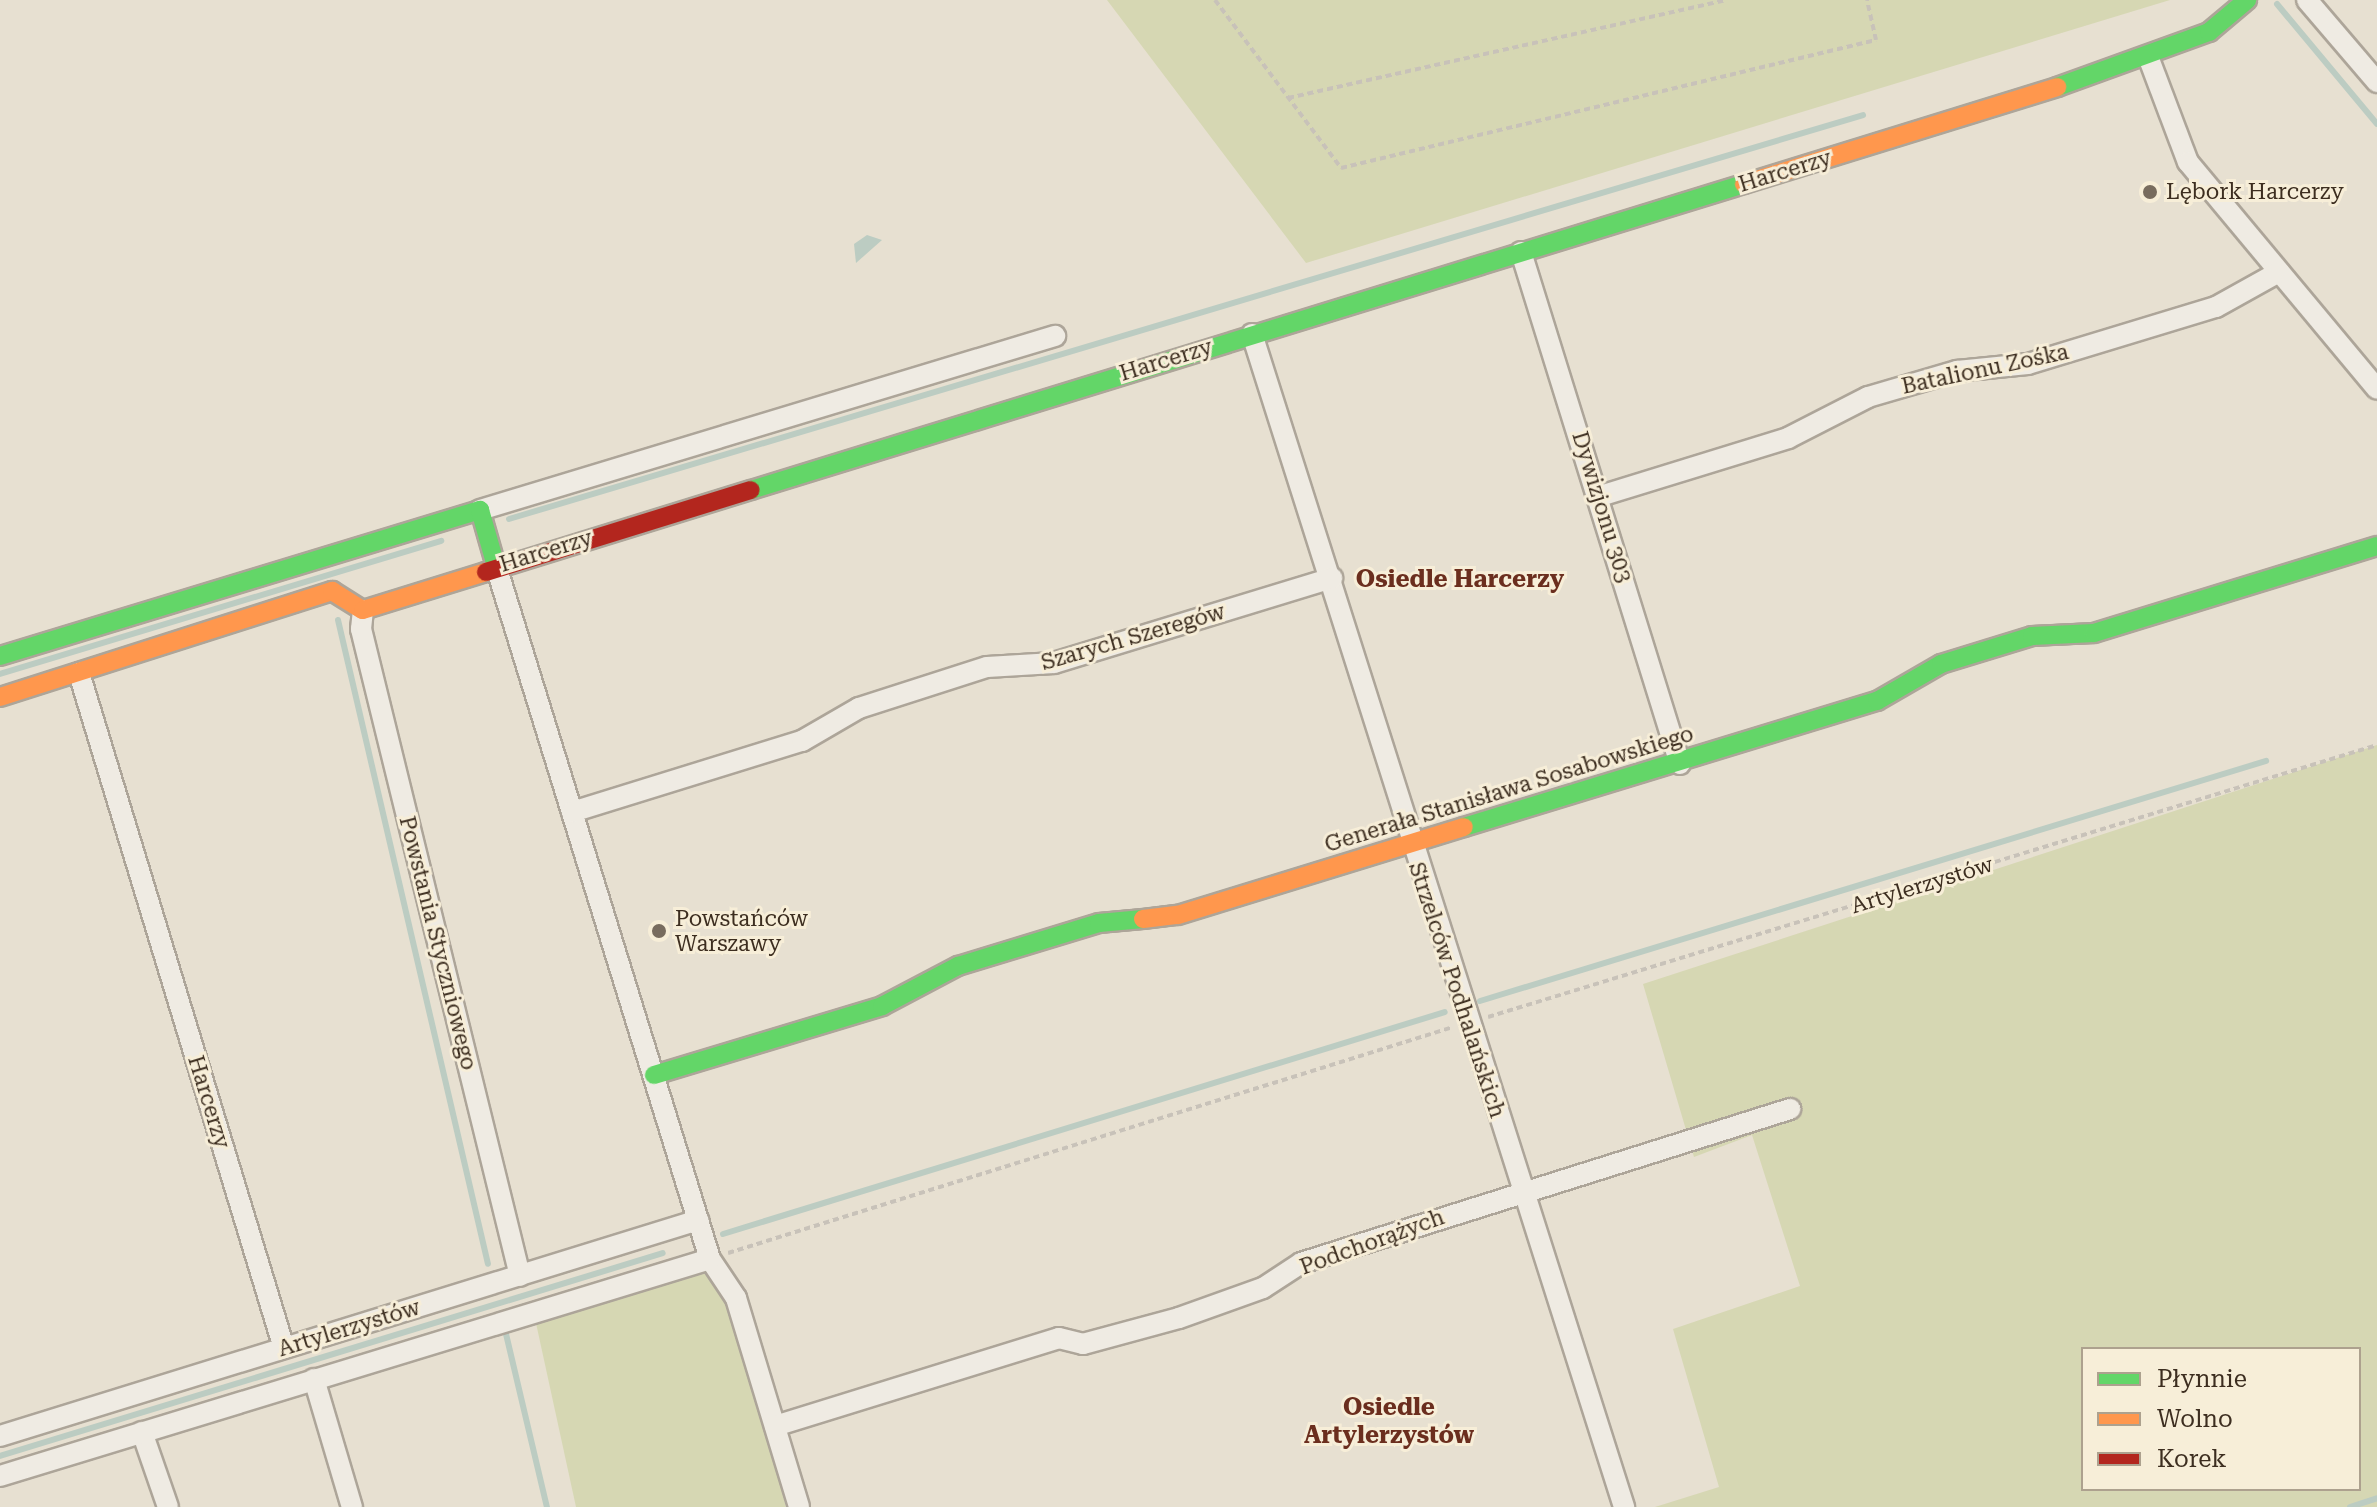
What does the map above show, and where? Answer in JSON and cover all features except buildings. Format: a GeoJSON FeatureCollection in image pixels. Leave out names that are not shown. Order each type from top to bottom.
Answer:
{"type":"FeatureCollection","features":[{"type":"Feature","properties":{"kind":"street","name":"Harcerzy"},"geometry":{"type":"LineString","coordinates":[[363,610],[496,566],[2149,59],[2209,32],[2247,0]]}},
{"type":"Feature","properties":{"kind":"street"},"geometry":{"type":"LineString","coordinates":[[2307,0],[2377,82]]}},
{"type":"Feature","properties":{"kind":"street"},"geometry":{"type":"LineString","coordinates":[[2149,59],[2180,150],[2377,389]]}},
{"type":"Feature","properties":{"kind":"street","name":"Dywizjonu 303"},"geometry":{"type":"LineString","coordinates":[[1521,252],[1600,496],[1680,764]]}},
{"type":"Feature","properties":{"kind":"street","name":"Batalionu Zośka"},"geometry":{"type":"LineString","coordinates":[[1600,496],[1788,438],[1868,397],[1957,371],[2028,364],[2216,307],[2279,272]]}},
{"type":"Feature","properties":{"kind":"street","name":"Strzelców Podhalańskich"},"geometry":{"type":"LineString","coordinates":[[1252,334],[1332,578],[1409,844],[1624,1507]]}},
{"type":"Feature","properties":{"kind":"street"},"geometry":{"type":"LineString","coordinates":[[0,656],[1055,336]]}},
{"type":"Feature","properties":{"kind":"street"},"geometry":{"type":"LineString","coordinates":[[480,510],[710,1259],[736,1298],[799,1507]]}},
{"type":"Feature","properties":{"kind":"street","name":"Generała Stanisława Sosabowskiego"},"geometry":{"type":"LineString","coordinates":[[654,1075],[882,1006],[958,966],[1099,923],[1178,915],[1680,764],[1877,701],[1941,664],[2032,636],[2094,633],[2377,546]]}},
{"type":"Feature","properties":{"kind":"street","name":"Szarych Szeregów"},"geometry":{"type":"LineString","coordinates":[[572,812],[802,741],[859,708],[987,667],[1054,663],[1332,578]]}},
{"type":"Feature","properties":{"kind":"street"},"geometry":{"type":"LineString","coordinates":[[0,697],[332,591],[363,610]]}},
{"type":"Feature","properties":{"kind":"street","name":"Powstania Styczniowego"},"geometry":{"type":"LineString","coordinates":[[363,610],[361,629],[520,1276]]}},
{"type":"Feature","properties":{"kind":"street","name":"Harcerzy"},"geometry":{"type":"LineString","coordinates":[[79,673],[284,1348]]}},
{"type":"Feature","properties":{"kind":"street","name":"Podchorążych"},"geometry":{"type":"LineString","coordinates":[[775,1426],[1059,1338],[1083,1344],[1179,1318],[1263,1288],[1301,1263],[1523,1190],[1790,1109]]}},
{"type":"Feature","properties":{"kind":"street","name":"Artylerzystów"},"geometry":{"type":"LineString","coordinates":[[0,1436],[698,1220]]}},
{"type":"Feature","properties":{"kind":"street","name":"Artylerzystów"},"geometry":{"type":"LineString","coordinates":[[0,1476],[710,1259]]}},
{"type":"Feature","properties":{"kind":"street","name":"Artylerzystów"},"geometry":{"type":"LineString","coordinates":[[314,1379],[352,1507]]}},
{"type":"Feature","properties":{"kind":"street"},"geometry":{"type":"LineString","coordinates":[[142,1432],[168,1507]]}},
{"type":"Feature","properties":{"kind":"path"},"geometry":{"type":"LineString","coordinates":[[1215,0],[1341,168],[1876,40],[1867,0]]}},
{"type":"Feature","properties":{"kind":"path"},"geometry":{"type":"LineString","coordinates":[[1288,98],[1726,0]]}},
{"type":"Feature","properties":{"kind":"path","name":"Artylerzystów"},"geometry":{"type":"LineString","coordinates":[[710,1259],[1466,1023],[2377,745]]}},
{"type":"Feature","properties":{"kind":"green space"},"geometry":{"type":"Polygon","coordinates":[[[1107,0],[2170,0],[1306,263],[1107,0]]]}},
{"type":"Feature","properties":{"kind":"green space"},"geometry":{"type":"Polygon","coordinates":[[[2377,745],[2377,1507],[1655,1507],[1719,1487],[1673,1329],[1800,1286],[1752,1135],[1694,1157],[1643,984],[2377,745]]]}},
{"type":"Feature","properties":{"kind":"green space"},"geometry":{"type":"Polygon","coordinates":[[[725,1269],[786,1507],[576,1507],[534,1314],[725,1269]]]}},
{"type":"Feature","properties":{"kind":"shaded area"},"geometry":{"type":"Polygon","coordinates":[[[867,235],[882,240],[856,263],[854,244],[867,235]]]}},
{"type":"Feature","properties":{"kind":"waterway"},"geometry":{"type":"LineString","coordinates":[[2277,4],[2377,124]]}},
{"type":"Feature","properties":{"kind":"waterway"},"geometry":{"type":"LineString","coordinates":[[509,519],[1863,115]]}},
{"type":"Feature","properties":{"kind":"waterway"},"geometry":{"type":"LineString","coordinates":[[0,674],[441,541]]}},
{"type":"Feature","properties":{"kind":"waterway"},"geometry":{"type":"LineString","coordinates":[[338,620],[488,1264]]}},
{"type":"Feature","properties":{"kind":"waterway"},"geometry":{"type":"LineString","coordinates":[[1480,1001],[2266,761]]}},
{"type":"Feature","properties":{"kind":"waterway"},"geometry":{"type":"LineString","coordinates":[[723,1234],[1445,1012]]}},
{"type":"Feature","properties":{"kind":"waterway"},"geometry":{"type":"LineString","coordinates":[[0,1456],[663,1253]]}},
{"type":"Feature","properties":{"kind":"waterway"},"geometry":{"type":"LineString","coordinates":[[506,1334],[547,1507]]}},
{"type":"Feature","properties":{"kind":"waterway"},"geometry":{"type":"LineString","coordinates":[[2350,1507],[2377,1498]]}},
{"type":"Feature","properties":{"kind":"traffic: fast"},"geometry":{"type":"LineString","coordinates":[[2057,87],[2209,32],[2247,0]]}},
{"type":"Feature","properties":{"kind":"traffic: fast"},"geometry":{"type":"LineString","coordinates":[[751,490],[1744,184]]}},
{"type":"Feature","properties":{"kind":"traffic: fast"},"geometry":{"type":"LineString","coordinates":[[0,656],[480,510],[496,566]]}},
{"type":"Feature","properties":{"kind":"traffic: fast"},"geometry":{"type":"LineString","coordinates":[[1464,827],[1877,701],[1941,664],[2032,636],[2094,633],[2377,546]]}},
{"type":"Feature","properties":{"kind":"traffic: fast"},"geometry":{"type":"LineString","coordinates":[[654,1075],[882,1006],[958,966],[1099,923],[1143,919]]}},
{"type":"Feature","properties":{"kind":"traffic: slow"},"geometry":{"type":"LineString","coordinates":[[1744,184],[2057,87]]}},
{"type":"Feature","properties":{"kind":"traffic: slow"},"geometry":{"type":"LineString","coordinates":[[0,697],[332,591],[363,610],[486,572]]}},
{"type":"Feature","properties":{"kind":"traffic: slow"},"geometry":{"type":"LineString","coordinates":[[1143,919],[1178,915],[1464,827]]}},
{"type":"Feature","properties":{"kind":"traffic: jam"},"geometry":{"type":"LineString","coordinates":[[486,572],[751,490]]}},
{"type":"Feature","properties":{"kind":"place","name":"Lębork Harcerzy"},"geometry":{"type":"Point","coordinates":[2150,192]}},
{"type":"Feature","properties":{"kind":"place","name":"Powstańców Warszawy"},"geometry":{"type":"Point","coordinates":[659,931]}},
{"type":"Feature","properties":{"kind":"district","name":"Osiedle Harcerzy"},"geometry":{"type":"Point","coordinates":[1460,580]}},
{"type":"Feature","properties":{"kind":"district","name":"Osiedle Artylerzystów"},"geometry":{"type":"Point","coordinates":[1389,1422]}}]}
